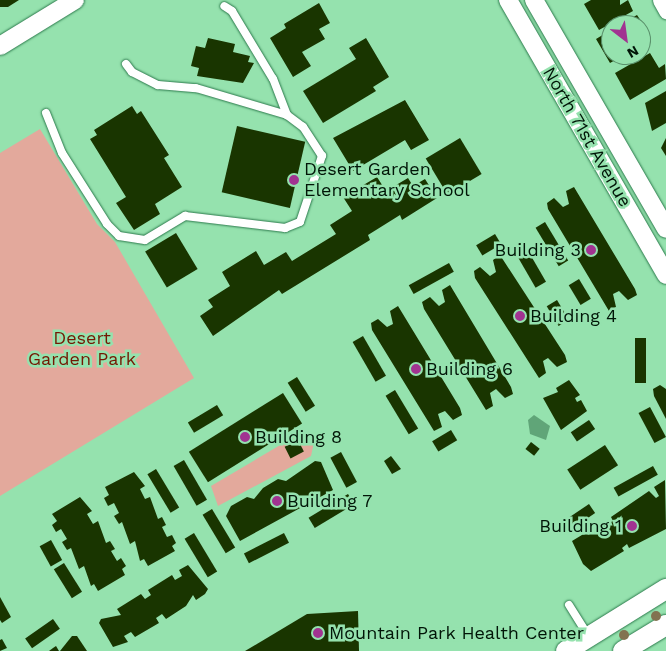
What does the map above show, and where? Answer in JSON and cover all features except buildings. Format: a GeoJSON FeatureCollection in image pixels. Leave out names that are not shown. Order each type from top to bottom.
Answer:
{"type":"FeatureCollection","features":[{"type":"Feature","properties":{"kind":"main road"},"geometry":{"type":"LineString","coordinates":[[566,651],[666,589]]}},
{"type":"Feature","properties":{"kind":"main road"},"geometry":{"type":"LineString","coordinates":[[623,651],[666,625]]}},
{"type":"Feature","properties":{"kind":"street"},"geometry":{"type":"LineString","coordinates":[[0,46],[75,0]]}},
{"type":"Feature","properties":{"kind":"street","name":"North 71st Avenue"},"geometry":{"type":"LineString","coordinates":[[508,0],[666,275]]}},
{"type":"Feature","properties":{"kind":"street","name":"North 71st Avenue"},"geometry":{"type":"LineString","coordinates":[[534,0],[666,230]]}},
{"type":"Feature","properties":{"kind":"lane"},"geometry":{"type":"LineString","coordinates":[[224,6],[232,11],[273,78],[287,115]]}},
{"type":"Feature","properties":{"kind":"lane"},"geometry":{"type":"LineString","coordinates":[[46,113],[62,152],[107,224],[129,240],[144,240],[185,216],[285,228],[300,222],[322,156],[303,127],[287,115],[196,88],[158,85],[132,72],[126,64]]}},
{"type":"Feature","properties":{"kind":"lane"},"geometry":{"type":"LineString","coordinates":[[569,605],[589,637]]}},
{"type":"Feature","properties":{"kind":"green space","name":"Desert Garden Park"},"geometry":{"type":"Polygon","coordinates":[[[40,129],[97,224],[115,242],[194,378],[0,496],[0,153],[40,129]]]}},
{"type":"Feature","properties":{"kind":"green space"},"geometry":{"type":"Polygon","coordinates":[[[304,431],[314,442],[311,456],[218,506],[211,486],[304,431]]]}},
{"type":"Feature","properties":{"kind":"shaded area"},"geometry":{"type":"Polygon","coordinates":[[[534,415],[550,426],[546,440],[530,434],[528,420],[534,415]]]}},
{"type":"Feature","properties":{"kind":"place","name":"Desert Garden Elementary School"},"geometry":{"type":"Point","coordinates":[294,180]}},
{"type":"Feature","properties":{"kind":"place","name":"Building 3"},"geometry":{"type":"Point","coordinates":[591,250]}},
{"type":"Feature","properties":{"kind":"place","name":"Building 4"},"geometry":{"type":"Point","coordinates":[520,316]}},
{"type":"Feature","properties":{"kind":"place","name":"Building 6"},"geometry":{"type":"Point","coordinates":[416,369]}},
{"type":"Feature","properties":{"kind":"place","name":"Building 8"},"geometry":{"type":"Point","coordinates":[245,437]}},
{"type":"Feature","properties":{"kind":"place","name":"Building 7"},"geometry":{"type":"Point","coordinates":[277,501]}},
{"type":"Feature","properties":{"kind":"place","name":"Building 1"},"geometry":{"type":"Point","coordinates":[632,526]}},
{"type":"Feature","properties":{"kind":"place","name":"Mountain Park Health Center"},"geometry":{"type":"Point","coordinates":[318,633]}}]}
